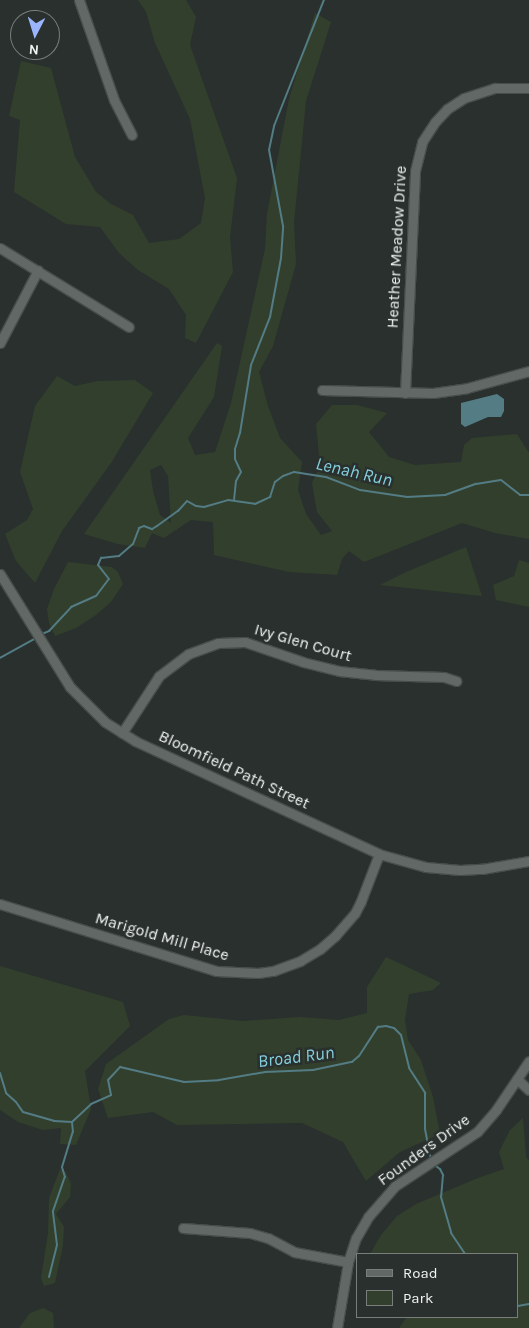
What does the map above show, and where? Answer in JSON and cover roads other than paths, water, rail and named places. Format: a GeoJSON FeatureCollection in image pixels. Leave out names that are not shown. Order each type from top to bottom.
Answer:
{"type":"FeatureCollection","features":[{"type":"Feature","properties":{"kind":"street"},"geometry":{"type":"LineString","coordinates":[[80,0],[114,100],[132,135]]}},
{"type":"Feature","properties":{"kind":"street","name":"Heather Meadow Drive"},"geometry":{"type":"LineString","coordinates":[[405,393],[414,183],[420,150],[435,122],[458,101],[487,89],[529,88]]}},
{"type":"Feature","properties":{"kind":"street"},"geometry":{"type":"LineString","coordinates":[[0,248],[129,327]]}},
{"type":"Feature","properties":{"kind":"street"},"geometry":{"type":"LineString","coordinates":[[0,343],[38,270]]}},
{"type":"Feature","properties":{"kind":"street"},"geometry":{"type":"LineString","coordinates":[[322,390],[433,393],[467,388],[529,371]]}},
{"type":"Feature","properties":{"kind":"street","name":"Bloomfield Path Street"},"geometry":{"type":"LineString","coordinates":[[0,574],[47,651],[82,701],[105,722],[122,733],[379,854],[426,867],[460,870],[482,869],[529,861]]}},
{"type":"Feature","properties":{"kind":"street","name":"Ivy Glen Court"},"geometry":{"type":"LineString","coordinates":[[122,733],[159,676],[188,654],[218,643],[245,642],[303,662],[340,671],[375,675],[444,677],[456,682]]}},
{"type":"Feature","properties":{"kind":"street","name":"Marigold Mill Place"},"geometry":{"type":"LineString","coordinates":[[0,904],[216,971],[258,973],[273,971],[300,961],[320,949],[335,936],[355,913],[379,854]]}},
{"type":"Feature","properties":{"kind":"street","name":"Founders Drive"},"geometry":{"type":"LineString","coordinates":[[337,1328],[348,1262],[360,1229],[373,1210],[395,1186],[465,1140],[485,1124],[529,1061]]}},
{"type":"Feature","properties":{"kind":"street"},"geometry":{"type":"LineString","coordinates":[[517,1079],[529,1090]]}},
{"type":"Feature","properties":{"kind":"street"},"geometry":{"type":"LineString","coordinates":[[183,1228],[250,1233],[268,1238],[294,1252],[348,1262]]}},
{"type":"Feature","properties":{"kind":"water"},"geometry":{"type":"Polygon","coordinates":[[[497,394],[504,399],[504,411],[501,417],[488,417],[465,427],[461,424],[461,403],[497,394]]]}},
{"type":"Feature","properties":{"kind":"waterway"},"geometry":{"type":"LineString","coordinates":[[234,500],[236,481],[241,472],[235,459],[235,449],[240,433],[251,365],[270,317],[281,258],[283,226],[269,150],[274,126],[324,0]]}},
{"type":"Feature","properties":{"kind":"waterway","name":"Lenah Run"},"geometry":{"type":"LineString","coordinates":[[42,634],[49,631],[71,607],[96,596],[109,579],[98,565],[101,558],[119,556],[133,544],[139,528],[144,526],[152,529],[178,511],[187,501],[196,506],[204,507],[228,500],[255,504],[270,497],[275,482],[283,476],[294,472],[326,477],[360,490],[407,497],[445,495],[476,484],[501,480],[520,495],[529,495]]}},
{"type":"Feature","properties":{"kind":"waterway","name":"Lenah Run"},"geometry":{"type":"LineString","coordinates":[[0,658],[36,638]]}},
{"type":"Feature","properties":{"kind":"waterway","name":"Broad Run"},"geometry":{"type":"LineString","coordinates":[[0,1073],[6,1093],[23,1112],[54,1121],[72,1122],[91,1104],[111,1095],[108,1080],[120,1067],[184,1082],[219,1080],[265,1072],[313,1070],[352,1062],[359,1056],[378,1027],[386,1026],[394,1028],[401,1035],[409,1068],[425,1093],[425,1129],[431,1160]]}},
{"type":"Feature","properties":{"kind":"waterway"},"geometry":{"type":"LineString","coordinates":[[49,1277],[57,1245],[53,1211],[65,1177],[62,1167],[73,1132],[72,1122]]}},
{"type":"Feature","properties":{"kind":"waterway","name":"Broad Run"},"geometry":{"type":"LineString","coordinates":[[433,1164],[440,1169],[443,1175],[441,1197],[451,1233],[464,1253]]}},
{"type":"Feature","properties":{"kind":"waterway","name":"Broad Run"},"geometry":{"type":"LineString","coordinates":[[519,1306],[529,1304]]}}]}
